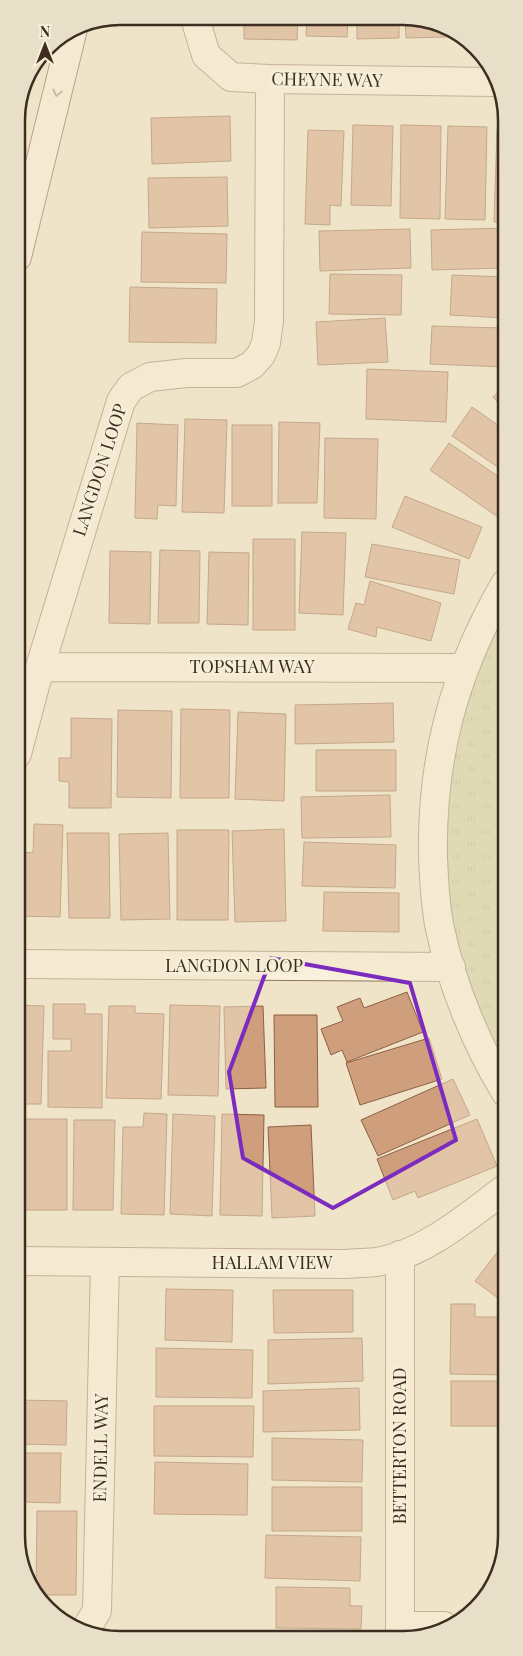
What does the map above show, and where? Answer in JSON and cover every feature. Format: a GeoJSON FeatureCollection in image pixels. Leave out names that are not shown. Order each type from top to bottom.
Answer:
{"type":"FeatureCollection","features":[{"type":"Feature","properties":{"kind":"street","name":"CHEYNE WAY"},"geometry":{"type":"LineString","coordinates":[[197,25],[206,55],[231,77],[490,82]]}},
{"type":"Feature","properties":{"kind":"street"},"geometry":{"type":"LineString","coordinates":[[25,224],[71,39]]}},
{"type":"Feature","properties":{"kind":"street","name":"LANGDON LOOP"},"geometry":{"type":"LineString","coordinates":[[25,724],[40,667],[120,401],[131,387],[150,377],[186,373],[237,373],[252,366],[261,356],[266,343],[269,321],[270,79]]}},
{"type":"Feature","properties":{"kind":"street"},"geometry":{"type":"LineString","coordinates":[[498,597],[477,636],[456,690],[445,729],[433,817],[434,874],[440,928],[467,1017],[482,1051],[498,1079]]}},
{"type":"Feature","properties":{"kind":"street","name":"TOPSHAM WAY"},"geometry":{"type":"LineString","coordinates":[[40,667],[464,668]]}},
{"type":"Feature","properties":{"kind":"street","name":"LANGDON LOOP"},"geometry":{"type":"LineString","coordinates":[[25,964],[451,967]]}},
{"type":"Feature","properties":{"kind":"street","name":"HALLAM VIEW"},"geometry":{"type":"LineString","coordinates":[[25,1261],[346,1264],[377,1262],[400,1255],[425,1244],[452,1228],[498,1194]]}},
{"type":"Feature","properties":{"kind":"street","name":"BETTERTON ROAD"},"geometry":{"type":"LineString","coordinates":[[400,1255],[400,1631]]}},
{"type":"Feature","properties":{"kind":"street","name":"ENDELL WAY"},"geometry":{"type":"LineString","coordinates":[[88,1626],[97,1611],[105,1262]]}},
{"type":"Feature","properties":{"kind":"street"},"geometry":{"type":"LineString","coordinates":[[407,1631],[422,1629]]}},
{"type":"Feature","properties":{"kind":"highlighted area"},"geometry":{"type":"Polygon","coordinates":[[[271,958],[410,983],[456,1140],[333,1208],[243,1158],[229,1072],[271,958]]]}},
{"type":"Feature","properties":{"kind":"green space"},"geometry":{"type":"Polygon","coordinates":[[[498,596],[498,1077],[467,1017],[433,817],[498,596]]]}},
{"type":"Feature","properties":{"kind":"building"},"geometry":{"type":"Polygon","coordinates":[[[244,25],[298,25],[297,40],[244,39],[244,25]]]}},
{"type":"Feature","properties":{"kind":"building"},"geometry":{"type":"Polygon","coordinates":[[[307,25],[348,25],[347,37],[306,36],[307,25]]]}},
{"type":"Feature","properties":{"kind":"building"},"geometry":{"type":"Polygon","coordinates":[[[357,25],[399,25],[399,38],[357,39],[357,25]]]}},
{"type":"Feature","properties":{"kind":"building"},"geometry":{"type":"Polygon","coordinates":[[[405,25],[434,30],[447,37],[406,38],[405,25]]]}},
{"type":"Feature","properties":{"kind":"building"},"geometry":{"type":"Polygon","coordinates":[[[230,116],[231,161],[152,164],[151,118],[230,116]]]}},
{"type":"Feature","properties":{"kind":"building"},"geometry":{"type":"Polygon","coordinates":[[[353,125],[393,126],[391,206],[351,205],[353,125]]]}},
{"type":"Feature","properties":{"kind":"building"},"geometry":{"type":"Polygon","coordinates":[[[401,125],[441,126],[440,219],[400,218],[401,125]]]}},
{"type":"Feature","properties":{"kind":"building"},"geometry":{"type":"Polygon","coordinates":[[[448,126],[487,127],[485,220],[445,219],[448,126]]]}},
{"type":"Feature","properties":{"kind":"building"},"geometry":{"type":"Polygon","coordinates":[[[497,129],[498,129],[498,222],[494,222],[497,129]]]}},
{"type":"Feature","properties":{"kind":"building"},"geometry":{"type":"Polygon","coordinates":[[[308,130],[344,131],[341,206],[330,205],[330,225],[305,224],[308,130]]]}},
{"type":"Feature","properties":{"kind":"building"},"geometry":{"type":"Polygon","coordinates":[[[227,177],[228,226],[149,228],[148,178],[227,177]]]}},
{"type":"Feature","properties":{"kind":"building"},"geometry":{"type":"Polygon","coordinates":[[[498,228],[498,268],[432,270],[431,230],[498,228]]]}},
{"type":"Feature","properties":{"kind":"building"},"geometry":{"type":"Polygon","coordinates":[[[410,229],[411,268],[320,271],[319,231],[410,229]]]}},
{"type":"Feature","properties":{"kind":"building"},"geometry":{"type":"Polygon","coordinates":[[[142,232],[227,234],[226,283],[141,282],[142,232]]]}},
{"type":"Feature","properties":{"kind":"building"},"geometry":{"type":"Polygon","coordinates":[[[330,274],[402,275],[401,315],[329,314],[330,274]]]}},
{"type":"Feature","properties":{"kind":"building"},"geometry":{"type":"Polygon","coordinates":[[[452,275],[498,277],[498,318],[450,315],[452,275]]]}},
{"type":"Feature","properties":{"kind":"building"},"geometry":{"type":"Polygon","coordinates":[[[130,287],[217,289],[216,343],[129,342],[130,287]]]}},
{"type":"Feature","properties":{"kind":"building"},"geometry":{"type":"Polygon","coordinates":[[[385,318],[388,362],[318,365],[316,322],[385,318]]]}},
{"type":"Feature","properties":{"kind":"building"},"geometry":{"type":"Polygon","coordinates":[[[432,326],[498,328],[498,367],[430,364],[432,326]]]}},
{"type":"Feature","properties":{"kind":"building"},"geometry":{"type":"Polygon","coordinates":[[[367,369],[448,372],[446,422],[366,419],[367,369]]]}},
{"type":"Feature","properties":{"kind":"building"},"geometry":{"type":"Polygon","coordinates":[[[498,392],[498,402],[493,397],[498,392]]]}},
{"type":"Feature","properties":{"kind":"building"},"geometry":{"type":"Polygon","coordinates":[[[472,407],[498,425],[498,467],[452,436],[472,407]]]}},
{"type":"Feature","properties":{"kind":"building"},"geometry":{"type":"Polygon","coordinates":[[[185,419],[227,420],[224,513],[182,512],[185,419]]]}},
{"type":"Feature","properties":{"kind":"building"},"geometry":{"type":"Polygon","coordinates":[[[279,422],[320,423],[317,503],[278,503],[279,422]]]}},
{"type":"Feature","properties":{"kind":"building"},"geometry":{"type":"Polygon","coordinates":[[[137,423],[178,425],[176,506],[158,505],[157,519],[135,518],[137,423]]]}},
{"type":"Feature","properties":{"kind":"building"},"geometry":{"type":"Polygon","coordinates":[[[232,425],[272,425],[272,506],[232,506],[232,425]]]}},
{"type":"Feature","properties":{"kind":"building"},"geometry":{"type":"Polygon","coordinates":[[[325,438],[378,439],[376,519],[324,518],[325,438]]]}},
{"type":"Feature","properties":{"kind":"building"},"geometry":{"type":"Polygon","coordinates":[[[449,443],[498,476],[498,517],[430,470],[449,443]]]}},
{"type":"Feature","properties":{"kind":"building"},"geometry":{"type":"Polygon","coordinates":[[[405,496],[482,527],[469,559],[392,527],[405,496]]]}},
{"type":"Feature","properties":{"kind":"building"},"geometry":{"type":"Polygon","coordinates":[[[302,532],[346,533],[343,615],[299,613],[302,532]]]}},
{"type":"Feature","properties":{"kind":"building"},"geometry":{"type":"Polygon","coordinates":[[[253,539],[295,539],[295,630],[253,630],[253,539]]]}},
{"type":"Feature","properties":{"kind":"building"},"geometry":{"type":"Polygon","coordinates":[[[372,544],[460,560],[454,594],[365,577],[372,544]]]}},
{"type":"Feature","properties":{"kind":"building"},"geometry":{"type":"Polygon","coordinates":[[[160,550],[200,551],[199,623],[158,623],[160,550]]]}},
{"type":"Feature","properties":{"kind":"building"},"geometry":{"type":"Polygon","coordinates":[[[110,551],[151,552],[150,624],[109,623],[110,551]]]}},
{"type":"Feature","properties":{"kind":"building"},"geometry":{"type":"Polygon","coordinates":[[[209,552],[249,553],[248,625],[207,624],[209,552]]]}},
{"type":"Feature","properties":{"kind":"building"},"geometry":{"type":"Polygon","coordinates":[[[370,581],[441,603],[431,641],[377,627],[376,637],[348,629],[356,603],[364,605],[370,581]]]}},
{"type":"Feature","properties":{"kind":"building"},"geometry":{"type":"Polygon","coordinates":[[[393,703],[394,742],[295,744],[295,705],[393,703]]]}},
{"type":"Feature","properties":{"kind":"building"},"geometry":{"type":"Polygon","coordinates":[[[181,709],[230,710],[229,798],[180,798],[181,709]]]}},
{"type":"Feature","properties":{"kind":"building"},"geometry":{"type":"Polygon","coordinates":[[[118,710],[172,711],[171,798],[117,797],[118,710]]]}},
{"type":"Feature","properties":{"kind":"building"},"geometry":{"type":"Polygon","coordinates":[[[238,712],[286,714],[284,801],[235,799],[238,712]]]}},
{"type":"Feature","properties":{"kind":"building"},"geometry":{"type":"Polygon","coordinates":[[[71,718],[112,719],[111,808],[69,808],[69,782],[59,781],[59,758],[71,758],[71,718]]]}},
{"type":"Feature","properties":{"kind":"building"},"geometry":{"type":"Polygon","coordinates":[[[316,750],[396,750],[396,791],[316,791],[316,750]]]}},
{"type":"Feature","properties":{"kind":"building"},"geometry":{"type":"Polygon","coordinates":[[[390,795],[391,837],[302,838],[301,797],[390,795]]]}},
{"type":"Feature","properties":{"kind":"building"},"geometry":{"type":"Polygon","coordinates":[[[34,824],[63,825],[60,917],[25,916],[25,852],[33,853],[34,824]]]}},
{"type":"Feature","properties":{"kind":"building"},"geometry":{"type":"Polygon","coordinates":[[[284,829],[286,921],[235,922],[232,831],[284,829]]]}},
{"type":"Feature","properties":{"kind":"building"},"geometry":{"type":"Polygon","coordinates":[[[177,830],[229,830],[228,920],[177,920],[177,830]]]}},
{"type":"Feature","properties":{"kind":"building"},"geometry":{"type":"Polygon","coordinates":[[[67,833],[109,833],[110,918],[69,918],[67,833]]]}},
{"type":"Feature","properties":{"kind":"building"},"geometry":{"type":"Polygon","coordinates":[[[168,833],[170,919],[121,920],[119,834],[168,833]]]}},
{"type":"Feature","properties":{"kind":"building"},"geometry":{"type":"Polygon","coordinates":[[[304,842],[396,845],[395,888],[302,886],[304,842]]]}},
{"type":"Feature","properties":{"kind":"building"},"geometry":{"type":"Polygon","coordinates":[[[324,892],[399,893],[399,932],[323,931],[324,892]]]}},
{"type":"Feature","properties":{"kind":"building"},"geometry":{"type":"Polygon","coordinates":[[[407,992],[423,1032],[347,1062],[342,1050],[331,1055],[321,1029],[343,1021],[337,1007],[360,998],[364,1008],[407,992]]]}},
{"type":"Feature","properties":{"kind":"building"},"geometry":{"type":"Polygon","coordinates":[[[53,1004],[85,1004],[85,1014],[102,1014],[102,1108],[48,1107],[48,1051],[71,1051],[71,1039],[53,1039],[53,1004]]]}},
{"type":"Feature","properties":{"kind":"building"},"geometry":{"type":"Polygon","coordinates":[[[25,1005],[44,1006],[41,1104],[25,1104],[25,1005]]]}},
{"type":"Feature","properties":{"kind":"building"},"geometry":{"type":"Polygon","coordinates":[[[170,1005],[220,1006],[218,1096],[168,1095],[170,1005]]]}},
{"type":"Feature","properties":{"kind":"building"},"geometry":{"type":"Polygon","coordinates":[[[109,1006],[135,1006],[135,1013],[164,1014],[161,1099],[106,1098],[109,1006]]]}},
{"type":"Feature","properties":{"kind":"building"},"geometry":{"type":"Polygon","coordinates":[[[263,1006],[266,1088],[226,1089],[224,1007],[263,1006]]]}},
{"type":"Feature","properties":{"kind":"building"},"geometry":{"type":"Polygon","coordinates":[[[274,1015],[317,1015],[318,1107],[275,1107],[274,1015]]]}},
{"type":"Feature","properties":{"kind":"building"},"geometry":{"type":"Polygon","coordinates":[[[429,1038],[442,1079],[360,1105],[346,1063],[429,1038]]]}},
{"type":"Feature","properties":{"kind":"building"},"geometry":{"type":"Polygon","coordinates":[[[453,1079],[470,1115],[378,1156],[361,1120],[453,1079]]]}},
{"type":"Feature","properties":{"kind":"building"},"geometry":{"type":"Polygon","coordinates":[[[144,1113],[167,1114],[164,1215],[121,1214],[123,1127],[143,1127],[144,1113]]]}},
{"type":"Feature","properties":{"kind":"building"},"geometry":{"type":"Polygon","coordinates":[[[173,1114],[215,1116],[212,1216],[170,1214],[173,1114]]]}},
{"type":"Feature","properties":{"kind":"building"},"geometry":{"type":"Polygon","coordinates":[[[222,1114],[264,1115],[262,1216],[220,1215],[222,1114]]]}},
{"type":"Feature","properties":{"kind":"building"},"geometry":{"type":"Polygon","coordinates":[[[25,1119],[67,1119],[67,1210],[25,1210],[25,1119]]]}},
{"type":"Feature","properties":{"kind":"building"},"geometry":{"type":"Polygon","coordinates":[[[477,1119],[497,1166],[418,1198],[415,1191],[393,1200],[377,1159],[477,1119]]]}},
{"type":"Feature","properties":{"kind":"building"},"geometry":{"type":"Polygon","coordinates":[[[74,1120],[115,1120],[113,1210],[73,1210],[74,1120]]]}},
{"type":"Feature","properties":{"kind":"building"},"geometry":{"type":"Polygon","coordinates":[[[311,1125],[315,1216],[272,1218],[268,1127],[311,1125]]]}},
{"type":"Feature","properties":{"kind":"building"},"geometry":{"type":"Polygon","coordinates":[[[498,1251],[498,1298],[475,1281],[498,1251]]]}},
{"type":"Feature","properties":{"kind":"building"},"geometry":{"type":"Polygon","coordinates":[[[166,1289],[233,1290],[232,1342],[165,1340],[166,1289]]]}},
{"type":"Feature","properties":{"kind":"building"},"geometry":{"type":"Polygon","coordinates":[[[273,1290],[353,1290],[353,1332],[274,1333],[273,1290]]]}},
{"type":"Feature","properties":{"kind":"building"},"geometry":{"type":"Polygon","coordinates":[[[451,1304],[475,1304],[475,1317],[498,1317],[498,1375],[450,1374],[451,1304]]]}},
{"type":"Feature","properties":{"kind":"building"},"geometry":{"type":"Polygon","coordinates":[[[362,1338],[363,1381],[268,1384],[268,1340],[362,1338]]]}},
{"type":"Feature","properties":{"kind":"building"},"geometry":{"type":"Polygon","coordinates":[[[156,1348],[253,1350],[252,1398],[156,1397],[156,1348]]]}},
{"type":"Feature","properties":{"kind":"building"},"geometry":{"type":"Polygon","coordinates":[[[451,1381],[498,1381],[498,1426],[451,1426],[451,1381]]]}},
{"type":"Feature","properties":{"kind":"building"},"geometry":{"type":"Polygon","coordinates":[[[359,1388],[360,1430],[263,1432],[263,1391],[359,1388]]]}},
{"type":"Feature","properties":{"kind":"building"},"geometry":{"type":"Polygon","coordinates":[[[25,1400],[67,1401],[66,1445],[25,1444],[25,1400]]]}},
{"type":"Feature","properties":{"kind":"building"},"geometry":{"type":"Polygon","coordinates":[[[154,1406],[254,1406],[253,1457],[154,1456],[154,1406]]]}},
{"type":"Feature","properties":{"kind":"building"},"geometry":{"type":"Polygon","coordinates":[[[272,1438],[363,1440],[362,1482],[272,1480],[272,1438]]]}},
{"type":"Feature","properties":{"kind":"building"},"geometry":{"type":"Polygon","coordinates":[[[25,1453],[61,1453],[60,1503],[25,1502],[25,1453]]]}},
{"type":"Feature","properties":{"kind":"building"},"geometry":{"type":"Polygon","coordinates":[[[155,1462],[248,1464],[247,1515],[154,1514],[155,1462]]]}},
{"type":"Feature","properties":{"kind":"building"},"geometry":{"type":"Polygon","coordinates":[[[272,1487],[362,1487],[362,1531],[272,1531],[272,1487]]]}},
{"type":"Feature","properties":{"kind":"building"},"geometry":{"type":"Polygon","coordinates":[[[37,1511],[77,1511],[76,1595],[45,1595],[36,1580],[37,1511]]]}},
{"type":"Feature","properties":{"kind":"building"},"geometry":{"type":"Polygon","coordinates":[[[266,1535],[361,1537],[360,1581],[265,1578],[266,1535]]]}},
{"type":"Feature","properties":{"kind":"building"},"geometry":{"type":"Polygon","coordinates":[[[276,1587],[350,1588],[350,1606],[362,1606],[361,1629],[276,1628],[276,1587]]]}}]}
